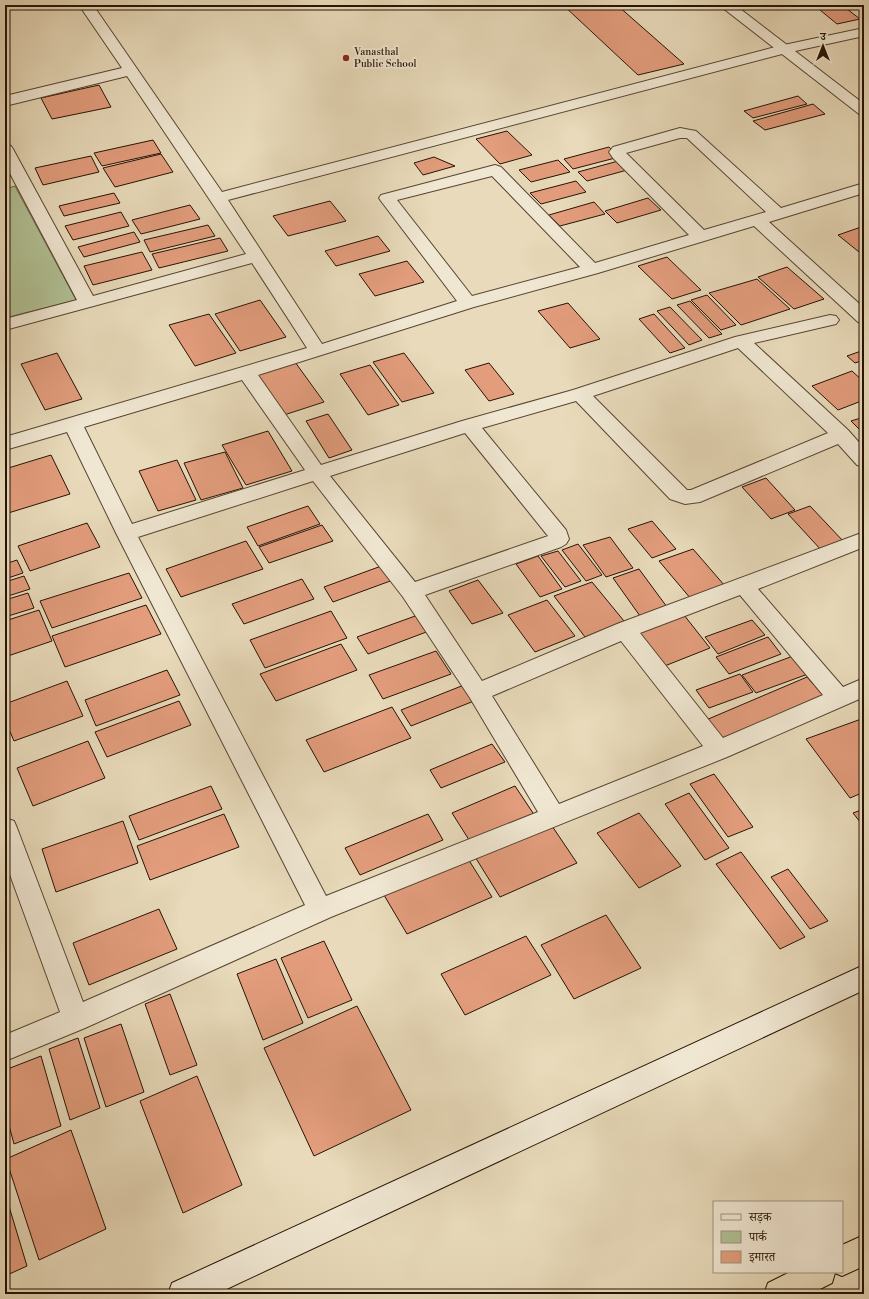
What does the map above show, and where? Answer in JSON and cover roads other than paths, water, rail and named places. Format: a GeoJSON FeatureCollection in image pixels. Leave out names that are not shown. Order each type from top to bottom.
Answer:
{"type":"FeatureCollection","features":[{"type":"Feature","properties":{"kind":"highway"},"geometry":{"type":"LineString","coordinates":[[843,1260],[864,1250]]}},
{"type":"Feature","properties":{"kind":"highway"},"geometry":{"type":"LineString","coordinates":[[779,1294],[819,1273]]}},
{"type":"Feature","properties":{"kind":"street"},"geometry":{"type":"LineString","coordinates":[[726,5],[864,111]]}},
{"type":"Feature","properties":{"kind":"street"},"geometry":{"type":"LineString","coordinates":[[91,6],[130,71],[218,198],[255,257],[318,351]]}},
{"type":"Feature","properties":{"kind":"street"},"geometry":{"type":"LineString","coordinates":[[218,198],[784,49],[864,32]]}},
{"type":"Feature","properties":{"kind":"street"},"geometry":{"type":"LineString","coordinates":[[5,101],[130,71]]}},
{"type":"Feature","properties":{"kind":"street"},"geometry":{"type":"LineString","coordinates":[[701,237],[619,156],[617,152],[619,150],[680,133],[691,134],[778,214]]}},
{"type":"Feature","properties":{"kind":"street"},"geometry":{"type":"LineString","coordinates":[[5,149],[13,179],[88,303]]}},
{"type":"Feature","properties":{"kind":"street"},"geometry":{"type":"LineString","coordinates":[[468,303],[387,198],[495,170],[592,269]]}},
{"type":"Feature","properties":{"kind":"street"},"geometry":{"type":"LineString","coordinates":[[5,444],[246,371],[318,351],[468,303],[592,269],[864,188]]}},
{"type":"Feature","properties":{"kind":"street"},"geometry":{"type":"LineString","coordinates":[[757,220],[864,318]]}},
{"type":"Feature","properties":{"kind":"street"},"geometry":{"type":"LineString","coordinates":[[5,325],[255,257]]}},
{"type":"Feature","properties":{"kind":"street"},"geometry":{"type":"LineString","coordinates":[[126,533],[470,425],[580,394],[741,341],[830,320]]}},
{"type":"Feature","properties":{"kind":"street"},"geometry":{"type":"LineString","coordinates":[[741,341],[841,435],[864,460]]}},
{"type":"Feature","properties":{"kind":"street"},"geometry":{"type":"LineString","coordinates":[[246,371],[317,473],[411,592],[478,692],[554,817]]}},
{"type":"Feature","properties":{"kind":"street"},"geometry":{"type":"LineString","coordinates":[[580,394],[677,494],[685,497],[693,497],[841,435]]}},
{"type":"Feature","properties":{"kind":"street"},"geometry":{"type":"LineString","coordinates":[[73,424],[126,533],[320,910]]}},
{"type":"Feature","properties":{"kind":"street"},"geometry":{"type":"LineString","coordinates":[[411,592],[559,539],[559,535],[470,425]]}},
{"type":"Feature","properties":{"kind":"street"},"geometry":{"type":"LineString","coordinates":[[478,692],[625,630],[720,593],[744,586],[864,539]]}},
{"type":"Feature","properties":{"kind":"street"},"geometry":{"type":"LineString","coordinates":[[744,586],[839,698]]}},
{"type":"Feature","properties":{"kind":"street"},"geometry":{"type":"LineString","coordinates":[[625,630],[719,750]]}},
{"type":"Feature","properties":{"kind":"street"},"geometry":{"type":"LineString","coordinates":[[5,1048],[76,1020],[320,910],[719,750],[864,687]]}},
{"type":"Feature","properties":{"kind":"street"},"geometry":{"type":"LineString","coordinates":[[5,828],[10,856],[76,1020]]}},
{"type":"Feature","properties":{"kind":"street"},"geometry":{"type":"LineString","coordinates":[[183,1294],[864,977]]}},
{"type":"Feature","properties":{"kind":"place","name":"Vanasthal Public School"},"geometry":{"type":"Point","coordinates":[346,58]}}]}
